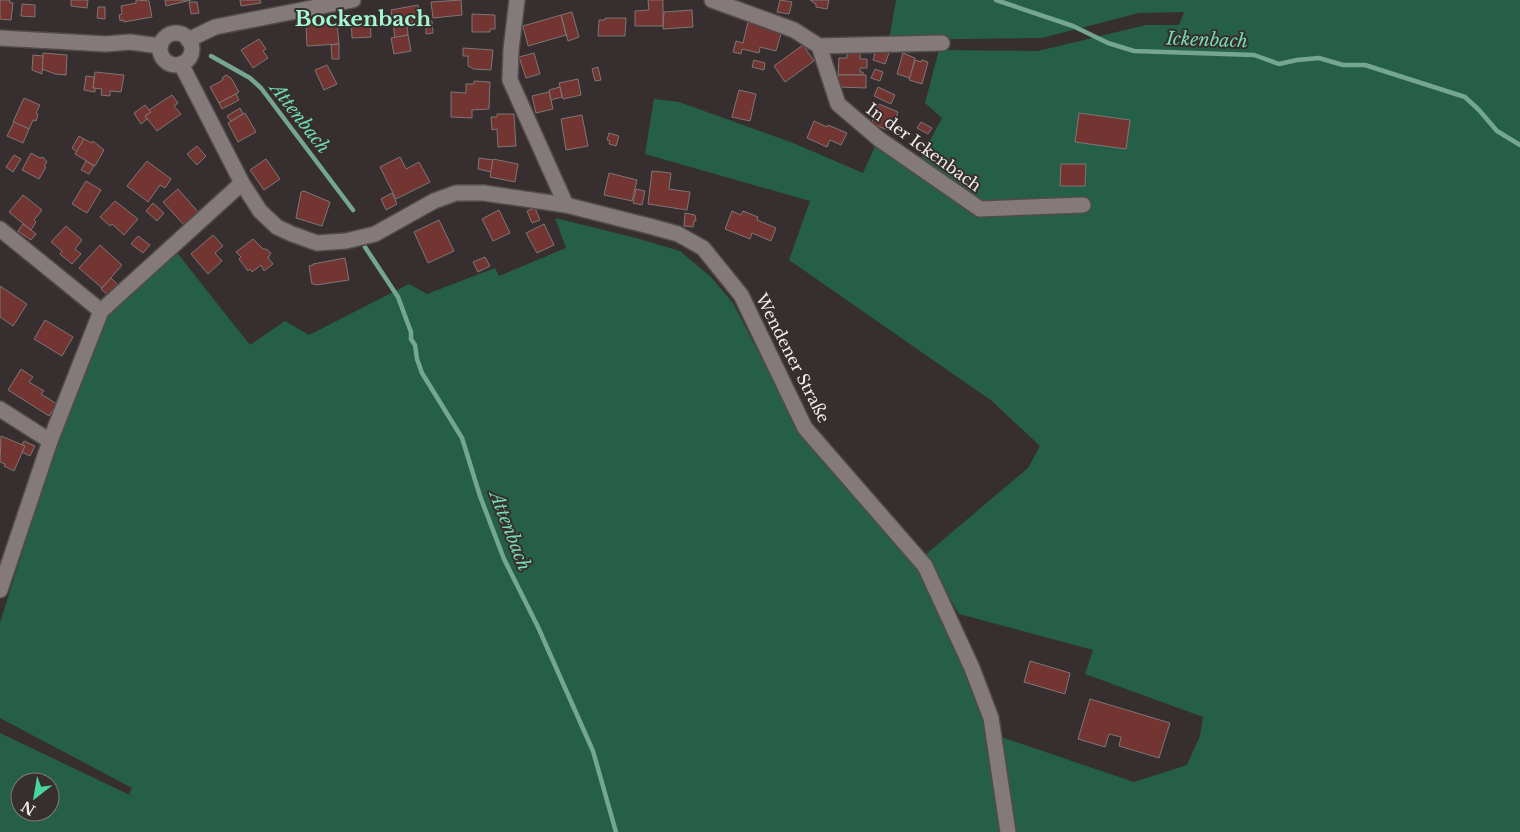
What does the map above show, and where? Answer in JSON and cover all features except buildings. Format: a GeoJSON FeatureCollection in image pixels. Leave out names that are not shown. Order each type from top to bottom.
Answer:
{"type":"FeatureCollection","features":[{"type":"Feature","properties":{"kind":"street"},"geometry":{"type":"LineString","coordinates":[[188,40],[215,27],[353,0]]}},
{"type":"Feature","properties":{"kind":"street"},"geometry":{"type":"LineString","coordinates":[[517,0],[511,50],[510,80],[566,205]]}},
{"type":"Feature","properties":{"kind":"street"},"geometry":{"type":"LineString","coordinates":[[712,0],[794,30],[819,46],[942,43]]}},
{"type":"Feature","properties":{"kind":"street"},"geometry":{"type":"LineString","coordinates":[[170,34],[180,34],[188,40],[192,49],[189,58],[181,64],[175,65],[165,61],[162,57],[160,46],[162,41],[170,34]]}},
{"type":"Feature","properties":{"kind":"street"},"geometry":{"type":"LineString","coordinates":[[0,38],[106,44],[130,42],[160,46]]}},
{"type":"Feature","properties":{"kind":"street","name":"In der Ickenbach"},"geometry":{"type":"LineString","coordinates":[[819,46],[838,104],[879,139],[980,209],[1083,205]]}},
{"type":"Feature","properties":{"kind":"street"},"geometry":{"type":"LineString","coordinates":[[181,64],[242,183],[260,211],[277,227],[317,243],[375,234],[434,201],[456,193],[484,193],[566,205]]}},
{"type":"Feature","properties":{"kind":"street"},"geometry":{"type":"LineString","coordinates":[[0,590],[50,441],[101,312],[242,183]]}},
{"type":"Feature","properties":{"kind":"street","name":"Wendener Straße"},"geometry":{"type":"LineString","coordinates":[[566,205],[678,234],[703,248],[741,295],[805,428],[925,566],[972,668],[991,718],[1008,832]]}},
{"type":"Feature","properties":{"kind":"street"},"geometry":{"type":"LineString","coordinates":[[0,229],[101,312]]}},
{"type":"Feature","properties":{"kind":"street"},"geometry":{"type":"LineString","coordinates":[[0,410],[50,441]]}},
{"type":"Feature","properties":{"kind":"green space"},"geometry":{"type":"Polygon","coordinates":[[[896,0],[1520,0],[1520,832],[1014,832],[998,736],[1134,782],[1187,765],[1200,736],[1203,717],[1085,674],[1093,650],[959,614],[925,555],[1028,468],[1040,446],[992,401],[789,260],[810,201],[645,154],[654,99],[679,102],[793,143],[863,173],[876,144],[919,161],[942,118],[925,103],[939,50],[1038,51],[1146,25],[1179,25],[1184,12],[1139,13],[1042,38],[889,40],[896,0]]]}},
{"type":"Feature","properties":{"kind":"green space"},"geometry":{"type":"Polygon","coordinates":[[[555,218],[680,251],[711,277],[733,303],[801,434],[919,569],[963,667],[983,722],[1001,832],[0,832],[0,733],[136,798],[129,794],[132,788],[0,718],[0,623],[57,440],[108,308],[174,249],[250,345],[285,321],[309,335],[409,284],[427,294],[495,268],[499,276],[566,248],[555,218]]]}},
{"type":"Feature","properties":{"kind":"waterway","name":"Ickenbach"},"geometry":{"type":"LineString","coordinates":[[996,0],[1073,26],[1108,43],[1134,51],[1254,55],[1279,64],[1319,58],[1343,65],[1365,65],[1465,97],[1497,131],[1520,145]]}},
{"type":"Feature","properties":{"kind":"waterway","name":"Attenbach"},"geometry":{"type":"LineString","coordinates":[[211,56],[250,78],[261,88],[353,210]]}},
{"type":"Feature","properties":{"kind":"waterway","name":"Attenbach"},"geometry":{"type":"LineString","coordinates":[[365,247],[398,297],[411,332],[411,339],[415,345],[422,373],[462,438],[480,496],[504,559],[538,627],[593,751],[616,832]]}},
{"type":"Feature","properties":{"kind":"district","name":"Bockenbach"},"geometry":{"type":"Point","coordinates":[363,19]}}]}
